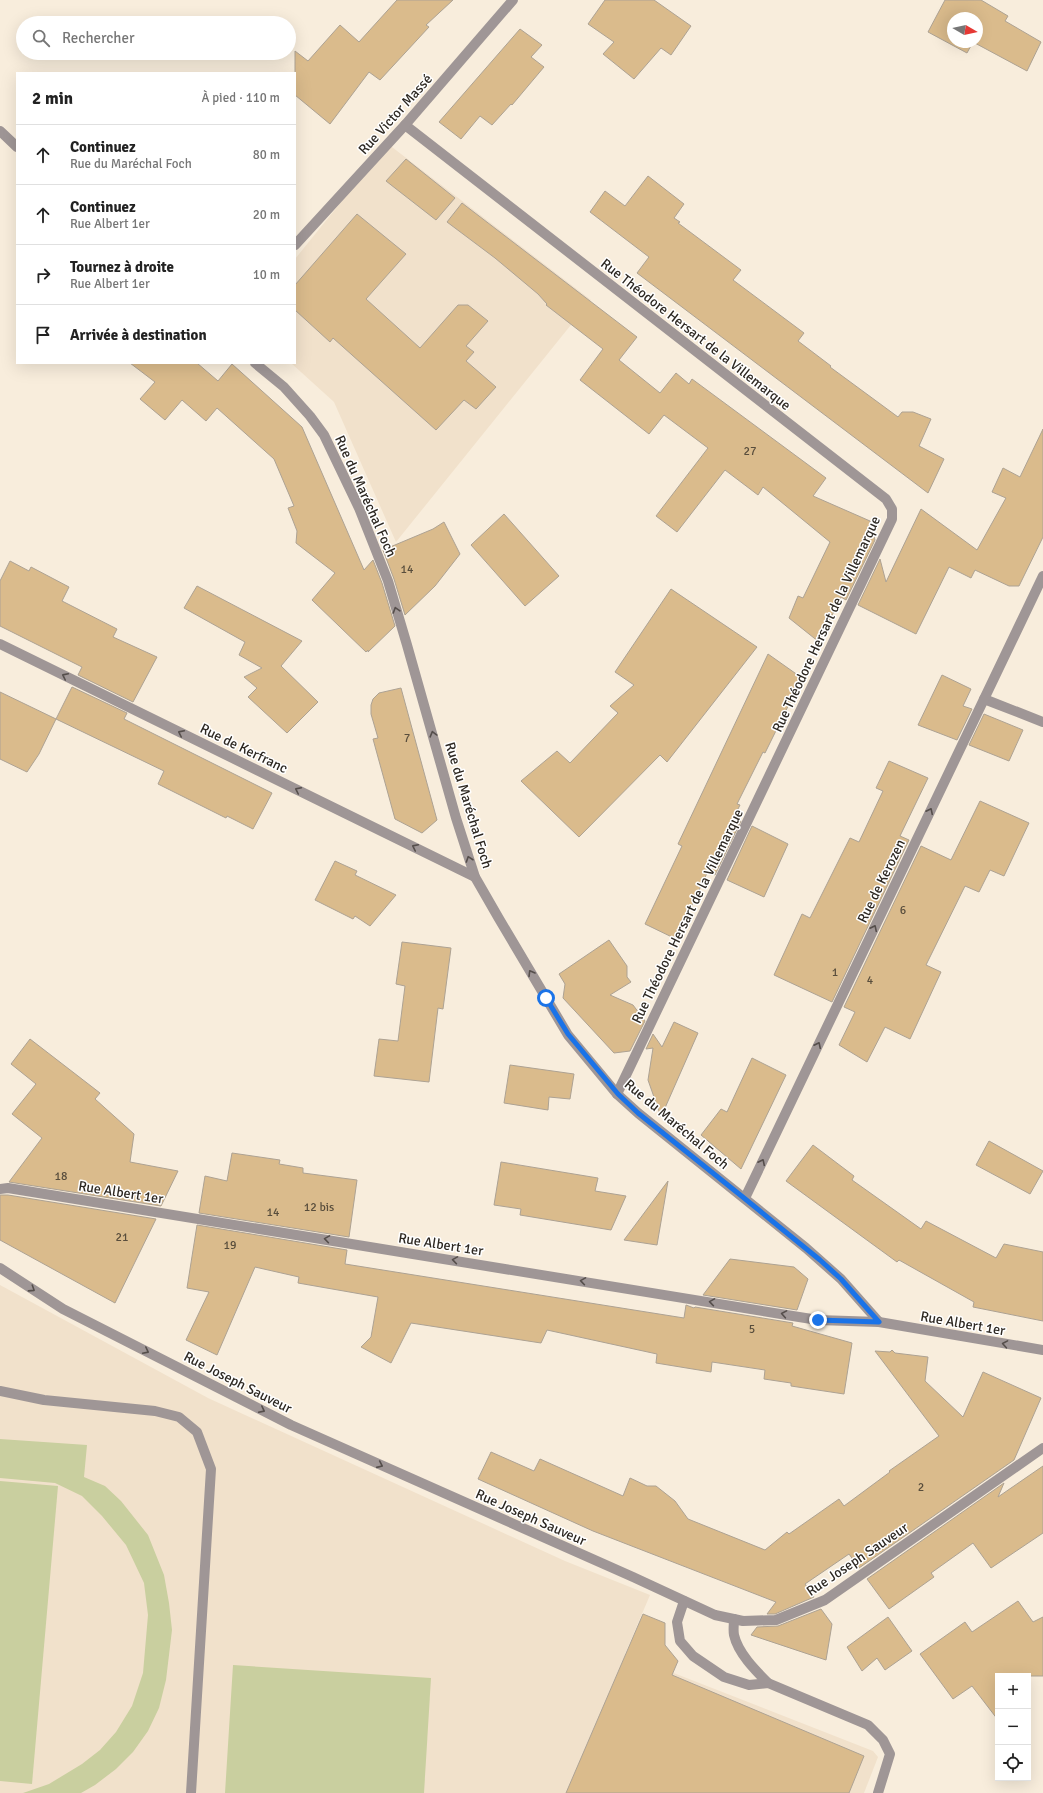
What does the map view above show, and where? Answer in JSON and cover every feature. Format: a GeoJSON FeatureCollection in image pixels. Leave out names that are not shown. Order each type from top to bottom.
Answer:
{"type":"FeatureCollection","features":[{"type":"Feature","properties":{"kind":"street","name":"Rue Victor Massé"},"geometry":{"type":"LineString","coordinates":[[296,244],[405,125],[513,0]]}},
{"type":"Feature","properties":{"kind":"street","name":"Rue Théodore Hersart de la Villemarque"},"geometry":{"type":"LineString","coordinates":[[405,125],[886,499],[892,509],[892,519],[618,1094]]}},
{"type":"Feature","properties":{"kind":"street"},"geometry":{"type":"LineString","coordinates":[[0,131],[16,146]]}},
{"type":"Feature","properties":{"kind":"street","name":"Rue du Maréchal Foch"},"geometry":{"type":"LineString","coordinates":[[256,364],[284,388],[310,416],[324,435],[359,508],[388,581],[412,659],[456,818],[475,876],[498,918],[568,1034],[618,1094],[638,1113],[820,1260],[841,1279],[879,1322]]}},
{"type":"Feature","properties":{"kind":"street","name":"Rue de Kerozen"},"geometry":{"type":"LineString","coordinates":[[744,1198],[1043,576]]}},
{"type":"Feature","properties":{"kind":"street","name":"Rue de Kerfranc"},"geometry":{"type":"LineString","coordinates":[[0,644],[475,876]]}},
{"type":"Feature","properties":{"kind":"street"},"geometry":{"type":"LineString","coordinates":[[984,699],[1043,722]]}},
{"type":"Feature","properties":{"kind":"street","name":"Rue Albert 1er"},"geometry":{"type":"LineString","coordinates":[[0,1189],[8,1188],[24,1190],[818,1320],[879,1322],[1043,1350]]}},
{"type":"Feature","properties":{"kind":"street","name":"Rue Joseph Sauveur"},"geometry":{"type":"LineString","coordinates":[[0,1268],[63,1309],[291,1425],[715,1615],[743,1621],[776,1620],[825,1600],[1043,1448]]}},
{"type":"Feature","properties":{"kind":"street"},"geometry":{"type":"LineString","coordinates":[[0,1391],[44,1400],[155,1411],[179,1417],[197,1432],[211,1469],[191,1793]]}},
{"type":"Feature","properties":{"kind":"street"},"geometry":{"type":"LineString","coordinates":[[684,1601],[677,1622],[680,1641],[693,1656],[724,1677],[749,1685],[768,1683]]}},
{"type":"Feature","properties":{"kind":"street"},"geometry":{"type":"LineString","coordinates":[[734,1619],[734,1635],[742,1651],[749,1663],[768,1683],[868,1725],[884,1740],[890,1754],[878,1793]]}},
{"type":"Feature","properties":{"kind":"shaded area"},"geometry":{"type":"Polygon","coordinates":[[[388,144],[591,300],[396,542],[334,402],[292,364],[296,364],[296,258],[388,144]]]}},
{"type":"Feature","properties":{"kind":"shaded area"},"geometry":{"type":"Polygon","coordinates":[[[0,1285],[208,1398],[565,1561],[650,1595],[625,1654],[873,1751],[878,1757],[864,1793],[0,1793],[0,1285]]]}},
{"type":"Feature","properties":{"kind":"green space"},"geometry":{"type":"Polygon","coordinates":[[[0,1439],[87,1445],[84,1477],[105,1486],[121,1501],[148,1535],[164,1575],[172,1630],[166,1680],[159,1708],[148,1731],[133,1752],[116,1769],[95,1785],[81,1793],[23,1793],[49,1784],[82,1764],[100,1750],[116,1732],[132,1706],[143,1673],[148,1615],[144,1583],[126,1545],[102,1516],[82,1496],[55,1483],[0,1478],[0,1439]]]}},
{"type":"Feature","properties":{"kind":"green space"},"geometry":{"type":"Polygon","coordinates":[[[0,1481],[58,1486],[32,1784],[0,1781],[0,1481]]]}},
{"type":"Feature","properties":{"kind":"green space"},"geometry":{"type":"Polygon","coordinates":[[[233,1665],[431,1678],[424,1793],[225,1793],[233,1665]]]}},
{"type":"Feature","properties":{"kind":"building"},"geometry":{"type":"Polygon","coordinates":[[[397,0],[453,0],[426,25],[429,27],[380,80],[369,72],[330,124],[296,96],[296,52],[308,61],[340,25],[359,42],[397,0]]]}},
{"type":"Feature","properties":{"kind":"building"},"geometry":{"type":"Polygon","coordinates":[[[605,0],[654,0],[691,26],[671,55],[661,48],[634,79],[603,54],[614,42],[588,24],[605,0]]]}},
{"type":"Feature","properties":{"kind":"building"},"geometry":{"type":"Polygon","coordinates":[[[945,0],[981,0],[1008,16],[1005,21],[1041,42],[1027,71],[983,47],[983,12],[947,12],[947,42],[928,32],[945,0]]]}},
{"type":"Feature","properties":{"kind":"building"},"geometry":{"type":"Polygon","coordinates":[[[520,29],[542,45],[531,57],[544,67],[512,105],[511,104],[492,125],[480,116],[461,139],[439,122],[520,29]]]}},
{"type":"Feature","properties":{"kind":"building"},"geometry":{"type":"Polygon","coordinates":[[[958,48],[970,48],[967,53],[958,48]]]}},
{"type":"Feature","properties":{"kind":"building"},"geometry":{"type":"Polygon","coordinates":[[[406,159],[455,198],[436,220],[386,181],[406,159]]]}},
{"type":"Feature","properties":{"kind":"building"},"geometry":{"type":"Polygon","coordinates":[[[648,176],[684,204],[674,218],[680,222],[678,223],[741,270],[733,280],[804,333],[798,341],[831,366],[830,367],[898,417],[902,412],[913,412],[931,419],[919,446],[944,459],[928,493],[637,273],[649,257],[590,212],[605,191],[625,206],[648,176]]]}},
{"type":"Feature","properties":{"kind":"building"},"geometry":{"type":"Polygon","coordinates":[[[462,203],[637,337],[619,360],[660,393],[676,373],[689,384],[692,379],[826,478],[813,496],[870,521],[875,540],[846,600],[841,597],[819,642],[789,618],[798,596],[803,598],[830,542],[763,487],[758,495],[725,470],[677,532],[656,516],[708,448],[664,415],[649,434],[580,380],[603,349],[546,305],[547,304],[538,294],[495,258],[447,222],[462,203]]]}},
{"type":"Feature","properties":{"kind":"building"},"geometry":{"type":"Polygon","coordinates":[[[357,214],[406,254],[366,299],[420,348],[458,305],[468,305],[488,321],[466,346],[474,352],[466,361],[496,387],[476,409],[464,400],[436,430],[333,338],[330,342],[296,311],[296,284],[357,214]]]}},
{"type":"Feature","properties":{"kind":"building"},"geometry":{"type":"Polygon","coordinates":[[[131,364],[198,364],[218,381],[232,364],[302,427],[364,570],[373,560],[382,583],[395,626],[368,652],[368,650],[366,652],[312,600],[335,573],[296,543],[297,531],[288,508],[294,506],[274,459],[217,408],[206,421],[182,400],[165,420],[140,399],[155,382],[131,364]]]}},
{"type":"Feature","properties":{"kind":"building"},"geometry":{"type":"Polygon","coordinates":[[[1043,429],[1043,537],[1019,586],[1009,586],[975,570],[971,578],[949,567],[916,634],[858,605],[880,559],[886,582],[921,509],[977,550],[1006,498],[992,492],[1003,468],[1020,477],[1043,429]]]}},
{"type":"Feature","properties":{"kind":"building"},"geometry":{"type":"Polygon","coordinates":[[[504,514],[559,576],[525,606],[471,545],[504,514]]]}},
{"type":"Feature","properties":{"kind":"building"},"geometry":{"type":"Polygon","coordinates":[[[444,522],[460,554],[435,586],[405,615],[383,550],[433,529],[444,522]]]}},
{"type":"Feature","properties":{"kind":"building"},"geometry":{"type":"Polygon","coordinates":[[[10,561],[29,571],[31,567],[69,587],[62,601],[117,629],[113,637],[157,657],[133,702],[78,675],[82,667],[0,626],[0,581],[10,561]]]}},
{"type":"Feature","properties":{"kind":"building"},"geometry":{"type":"Polygon","coordinates":[[[197,586],[302,641],[281,666],[318,702],[287,733],[248,697],[257,688],[244,677],[262,668],[239,655],[245,642],[184,608],[197,586]]]}},
{"type":"Feature","properties":{"kind":"building"},"geometry":{"type":"Polygon","coordinates":[[[671,589],[757,647],[667,762],[660,755],[579,837],[521,781],[557,751],[570,763],[618,713],[610,706],[634,685],[615,672],[671,589]]]}},
{"type":"Feature","properties":{"kind":"building"},"geometry":{"type":"Polygon","coordinates":[[[768,654],[802,678],[765,753],[763,752],[737,804],[740,805],[734,817],[741,821],[715,875],[708,871],[676,939],[645,924],[682,846],[678,844],[768,654]]]}},
{"type":"Feature","properties":{"kind":"building"},"geometry":{"type":"Polygon","coordinates":[[[942,675],[971,689],[963,706],[972,709],[957,740],[918,725],[942,675]]]}},
{"type":"Feature","properties":{"kind":"building"},"geometry":{"type":"Polygon","coordinates":[[[72,687],[127,713],[124,719],[272,793],[253,829],[227,816],[226,818],[158,784],[164,771],[56,719],[72,687]]]}},
{"type":"Feature","properties":{"kind":"building"},"geometry":{"type":"Polygon","coordinates":[[[401,688],[437,820],[422,833],[395,819],[373,739],[378,738],[371,714],[373,699],[379,693],[401,688]]]}},
{"type":"Feature","properties":{"kind":"building"},"geometry":{"type":"Polygon","coordinates":[[[0,692],[56,719],[39,754],[27,772],[0,759],[0,692]]]}},
{"type":"Feature","properties":{"kind":"building"},"geometry":{"type":"Polygon","coordinates":[[[984,714],[1023,730],[1009,761],[969,745],[984,714]]]}},
{"type":"Feature","properties":{"kind":"building"},"geometry":{"type":"Polygon","coordinates":[[[889,761],[928,778],[900,836],[909,840],[832,1002],[774,975],[802,914],[810,918],[850,838],[859,842],[883,791],[876,788],[889,761]]]}},
{"type":"Feature","properties":{"kind":"building"},"geometry":{"type":"Polygon","coordinates":[[[980,801],[1029,823],[1004,876],[990,870],[979,892],[965,886],[926,965],[941,972],[910,1039],[885,1027],[867,1062],[839,1045],[855,1012],[844,1007],[921,846],[951,860],[980,801]]]}},
{"type":"Feature","properties":{"kind":"building"},"geometry":{"type":"Polygon","coordinates":[[[752,826],[788,844],[764,897],[727,880],[752,826]]]}},
{"type":"Feature","properties":{"kind":"building"},"geometry":{"type":"Polygon","coordinates":[[[335,861],[357,871],[355,875],[396,895],[370,926],[355,916],[353,919],[315,900],[335,861]]]}},
{"type":"Feature","properties":{"kind":"building"},"geometry":{"type":"Polygon","coordinates":[[[609,940],[627,966],[627,977],[631,982],[610,995],[633,1005],[645,1021],[630,1051],[614,1053],[563,998],[565,984],[559,974],[609,940]]]}},
{"type":"Feature","properties":{"kind":"building"},"geometry":{"type":"Polygon","coordinates":[[[402,942],[451,948],[443,1009],[438,1008],[429,1082],[374,1076],[379,1039],[398,1041],[405,986],[396,984],[402,942]]]}},
{"type":"Feature","properties":{"kind":"building"},"geometry":{"type":"Polygon","coordinates":[[[674,1022],[698,1033],[661,1117],[648,1080],[653,1048],[646,1049],[653,1034],[662,1047],[674,1022]]]}},
{"type":"Feature","properties":{"kind":"building"},"geometry":{"type":"Polygon","coordinates":[[[30,1039],[100,1093],[95,1099],[134,1134],[130,1162],[178,1171],[161,1206],[9,1182],[42,1138],[12,1114],[36,1084],[11,1064],[30,1039]]]}},
{"type":"Feature","properties":{"kind":"building"},"geometry":{"type":"Polygon","coordinates":[[[752,1058],[786,1075],[741,1169],[701,1135],[721,1109],[727,1112],[752,1058]]]}},
{"type":"Feature","properties":{"kind":"building"},"geometry":{"type":"Polygon","coordinates":[[[510,1065],[574,1074],[570,1099],[549,1097],[548,1110],[504,1103],[510,1065]]]}},
{"type":"Feature","properties":{"kind":"building"},"geometry":{"type":"Polygon","coordinates":[[[989,1141],[1043,1171],[1030,1194],[976,1165],[989,1141]]]}},
{"type":"Feature","properties":{"kind":"building"},"geometry":{"type":"Polygon","coordinates":[[[813,1145],[854,1176],[852,1180],[921,1229],[926,1221],[996,1258],[1004,1244],[1043,1252],[1043,1321],[973,1307],[974,1302],[899,1260],[897,1262],[786,1181],[813,1145]]]}},
{"type":"Feature","properties":{"kind":"building"},"geometry":{"type":"Polygon","coordinates":[[[232,1153],[280,1160],[279,1164],[303,1168],[303,1173],[357,1180],[349,1237],[199,1213],[205,1176],[227,1181],[232,1153]]]}},
{"type":"Feature","properties":{"kind":"building"},"geometry":{"type":"Polygon","coordinates":[[[501,1162],[598,1178],[595,1191],[626,1196],[611,1230],[520,1215],[521,1209],[494,1205],[501,1162]]]}},
{"type":"Feature","properties":{"kind":"building"},"geometry":{"type":"Polygon","coordinates":[[[668,1181],[657,1245],[624,1240],[668,1181]]]}},
{"type":"Feature","properties":{"kind":"building"},"geometry":{"type":"Polygon","coordinates":[[[0,1195],[8,1195],[156,1219],[115,1303],[0,1240],[0,1195]]]}},
{"type":"Feature","properties":{"kind":"building"},"geometry":{"type":"Polygon","coordinates":[[[197,1225],[347,1250],[345,1264],[684,1318],[686,1305],[694,1308],[793,1323],[792,1326],[852,1343],[844,1394],[791,1386],[791,1383],[764,1379],[765,1370],[712,1362],[711,1372],[656,1363],[657,1354],[547,1330],[541,1343],[411,1323],[391,1363],[361,1347],[371,1337],[378,1297],[298,1283],[299,1277],[255,1267],[217,1355],[186,1340],[209,1292],[187,1288],[197,1225]]]}},
{"type":"Feature","properties":{"kind":"building"},"geometry":{"type":"Polygon","coordinates":[[[730,1259],[794,1267],[808,1279],[797,1310],[703,1295],[730,1259]]]}},
{"type":"Feature","properties":{"kind":"building"},"geometry":{"type":"Polygon","coordinates":[[[892,1350],[895,1353],[928,1357],[925,1381],[963,1417],[983,1372],[1041,1398],[1014,1460],[859,1568],[849,1554],[805,1584],[814,1597],[775,1614],[767,1614],[776,1602],[593,1531],[478,1479],[491,1452],[534,1471],[540,1459],[623,1496],[630,1478],[647,1486],[656,1486],[675,1501],[688,1519],[765,1550],[787,1532],[789,1534],[839,1499],[844,1506],[890,1472],[889,1471],[939,1436],[875,1351],[890,1352],[892,1350]]]}},
{"type":"Feature","properties":{"kind":"building"},"geometry":{"type":"Polygon","coordinates":[[[1043,1466],[1043,1533],[991,1568],[973,1543],[931,1573],[934,1577],[889,1609],[867,1579],[1004,1483],[998,1497],[1043,1466]]]}},
{"type":"Feature","properties":{"kind":"building"},"geometry":{"type":"Polygon","coordinates":[[[1018,1601],[1033,1622],[1043,1617],[1043,1676],[1031,1676],[1031,1673],[995,1673],[995,1716],[972,1686],[953,1699],[920,1654],[965,1622],[972,1632],[1018,1601]]]}},
{"type":"Feature","properties":{"kind":"building"},"geometry":{"type":"Polygon","coordinates":[[[821,1609],[832,1624],[826,1660],[751,1635],[757,1627],[778,1626],[821,1609]]]}},
{"type":"Feature","properties":{"kind":"building"},"geometry":{"type":"Polygon","coordinates":[[[643,1614],[665,1623],[665,1645],[678,1661],[672,1675],[864,1756],[849,1793],[566,1793],[643,1614]]]}},
{"type":"Feature","properties":{"kind":"building"},"geometry":{"type":"Polygon","coordinates":[[[888,1617],[912,1651],[885,1670],[877,1658],[862,1671],[847,1647],[888,1617]]]}},
{"type":"Feature","properties":{"kind":"route"},"geometry":{"type":"LineString","coordinates":[[546,998],[568,1034],[597,1071],[618,1094],[680,1148],[820,1260],[841,1279],[879,1322],[818,1320]]}}]}
